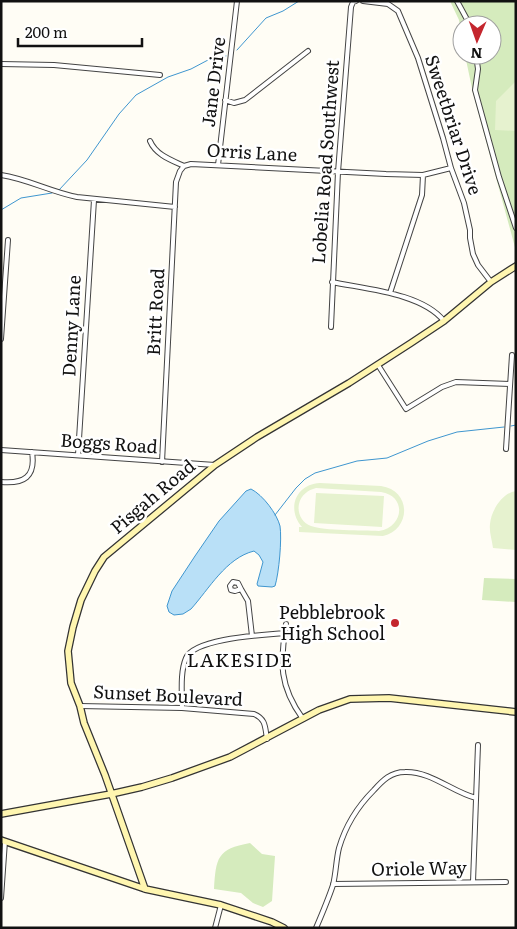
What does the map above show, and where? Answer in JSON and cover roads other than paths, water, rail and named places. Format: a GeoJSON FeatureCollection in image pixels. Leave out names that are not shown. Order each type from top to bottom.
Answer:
{"type":"FeatureCollection","features":[{"type":"Feature","properties":{"kind":"street","name":"Jane Drive"},"geometry":{"type":"LineString","coordinates":[[218,165],[237,1]]}},
{"type":"Feature","properties":{"kind":"street","name":"Lobelia Road Southwest"},"geometry":{"type":"LineString","coordinates":[[330,327],[338,172],[351,7],[353,2],[356,1]]}},
{"type":"Feature","properties":{"kind":"street","name":"Sweetbriar Drive"},"geometry":{"type":"LineString","coordinates":[[363,1],[388,4],[398,11],[418,58],[451,168],[464,203],[473,254],[478,265],[491,282]]}},
{"type":"Feature","properties":{"kind":"street"},"geometry":{"type":"LineString","coordinates":[[457,1],[465,15]]}},
{"type":"Feature","properties":{"kind":"street"},"geometry":{"type":"LineString","coordinates":[[225,100],[234,103],[245,100],[308,51]]}},
{"type":"Feature","properties":{"kind":"street"},"geometry":{"type":"LineString","coordinates":[[1,64],[54,66],[160,75]]}},
{"type":"Feature","properties":{"kind":"street"},"geometry":{"type":"LineString","coordinates":[[477,65],[475,90],[498,174],[516,228]]}},
{"type":"Feature","properties":{"kind":"street","name":"Orris Lane"},"geometry":{"type":"LineString","coordinates":[[150,141],[153,148],[158,152],[184,166],[191,164],[218,165],[423,175],[451,168]]}},
{"type":"Feature","properties":{"kind":"street","name":"Britt Road"},"geometry":{"type":"LineString","coordinates":[[162,462],[176,182],[184,166]]}},
{"type":"Feature","properties":{"kind":"street"},"geometry":{"type":"LineString","coordinates":[[1,175],[21,179],[61,194],[94,200],[175,207]]}},
{"type":"Feature","properties":{"kind":"street"},"geometry":{"type":"LineString","coordinates":[[390,293],[422,195],[423,175]]}},
{"type":"Feature","properties":{"kind":"street","name":"Denny Lane"},"geometry":{"type":"LineString","coordinates":[[78,455],[94,200]]}},
{"type":"Feature","properties":{"kind":"street"},"geometry":{"type":"LineString","coordinates":[[1,339],[8,240]]}},
{"type":"Feature","properties":{"kind":"street","name":"Pisgah Road"},"geometry":{"type":"LineString","coordinates":[[145,889],[71,683],[68,651],[73,627],[81,600],[95,571],[104,557],[216,465],[257,437],[378,365],[444,321],[491,282],[516,266]]}},
{"type":"Feature","properties":{"kind":"street"},"geometry":{"type":"LineString","coordinates":[[332,282],[390,293],[422,304],[444,321]]}},
{"type":"Feature","properties":{"kind":"street"},"geometry":{"type":"LineString","coordinates":[[506,449],[512,354]]}},
{"type":"Feature","properties":{"kind":"street"},"geometry":{"type":"LineString","coordinates":[[378,365],[406,410],[442,387],[456,382],[510,384]]}},
{"type":"Feature","properties":{"kind":"street","name":"Boggs Road"},"geometry":{"type":"LineString","coordinates":[[1,450],[216,465]]}},
{"type":"Feature","properties":{"kind":"street"},"geometry":{"type":"LineString","coordinates":[[1,482],[20,482],[27,478],[32,470],[32,452]]}},
{"type":"Feature","properties":{"kind":"street"},"geometry":{"type":"LineString","coordinates":[[241,589],[248,601],[252,636]]}},
{"type":"Feature","properties":{"kind":"street"},"geometry":{"type":"LineString","coordinates":[[286,624],[282,665],[284,681],[293,705],[303,719]]}},
{"type":"Feature","properties":{"kind":"street"},"geometry":{"type":"LineString","coordinates":[[182,708],[184,667],[189,653],[202,645],[252,636],[285,633]]}},
{"type":"Feature","properties":{"kind":"street"},"geometry":{"type":"LineString","coordinates":[[1,814],[142,787],[230,757],[335,703],[363,697],[389,698],[516,712]]}},
{"type":"Feature","properties":{"kind":"street","name":"Sunset Boulevard"},"geometry":{"type":"LineString","coordinates":[[80,706],[182,708],[254,714],[259,716],[264,722],[267,739]]}},
{"type":"Feature","properties":{"kind":"street"},"geometry":{"type":"LineString","coordinates":[[473,882],[478,745]]}},
{"type":"Feature","properties":{"kind":"street"},"geometry":{"type":"LineString","coordinates":[[316,928],[333,884],[339,848],[350,818],[384,778],[393,773],[418,773],[453,790],[476,798]]}},
{"type":"Feature","properties":{"kind":"street"},"geometry":{"type":"LineString","coordinates":[[1,898],[3,841],[145,889],[221,905],[272,922],[284,928]]}},
{"type":"Feature","properties":{"kind":"street","name":"Oriole Way"},"geometry":{"type":"LineString","coordinates":[[333,884],[506,882]]}},
{"type":"Feature","properties":{"kind":"street"},"geometry":{"type":"LineString","coordinates":[[216,928],[221,905]]}},
{"type":"Feature","properties":{"kind":"water"},"geometry":{"type":"Polygon","coordinates":[[[251,489],[269,505],[280,526],[280,556],[275,586],[258,586],[263,562],[254,551],[235,560],[227,567],[191,609],[183,614],[174,615],[169,612],[167,606],[172,591],[195,556],[219,521],[246,491],[251,489]]]}},
{"type":"Feature","properties":{"kind":"waterway"},"geometry":{"type":"LineString","coordinates":[[237,50],[266,18],[283,11],[299,1]]}},
{"type":"Feature","properties":{"kind":"waterway"},"geometry":{"type":"LineString","coordinates":[[59,190],[87,160],[119,114],[136,95],[168,77],[191,69],[208,60],[226,56]]}},
{"type":"Feature","properties":{"kind":"waterway"},"geometry":{"type":"LineString","coordinates":[[1,210],[21,198],[52,193]]}},
{"type":"Feature","properties":{"kind":"waterway"},"geometry":{"type":"LineString","coordinates":[[511,426],[516,425]]}},
{"type":"Feature","properties":{"kind":"waterway"},"geometry":{"type":"LineString","coordinates":[[275,515],[296,488],[315,473],[357,461],[387,458],[428,441],[457,432],[504,427]]}},
{"type":"Feature","properties":{"kind":"place","name":"Pebblebrook High School"},"geometry":{"type":"Point","coordinates":[395,623]}},
{"type":"Feature","properties":{"kind":"district","name":"LAKESIDE"},"geometry":{"type":"Point","coordinates":[240,660]}}]}
